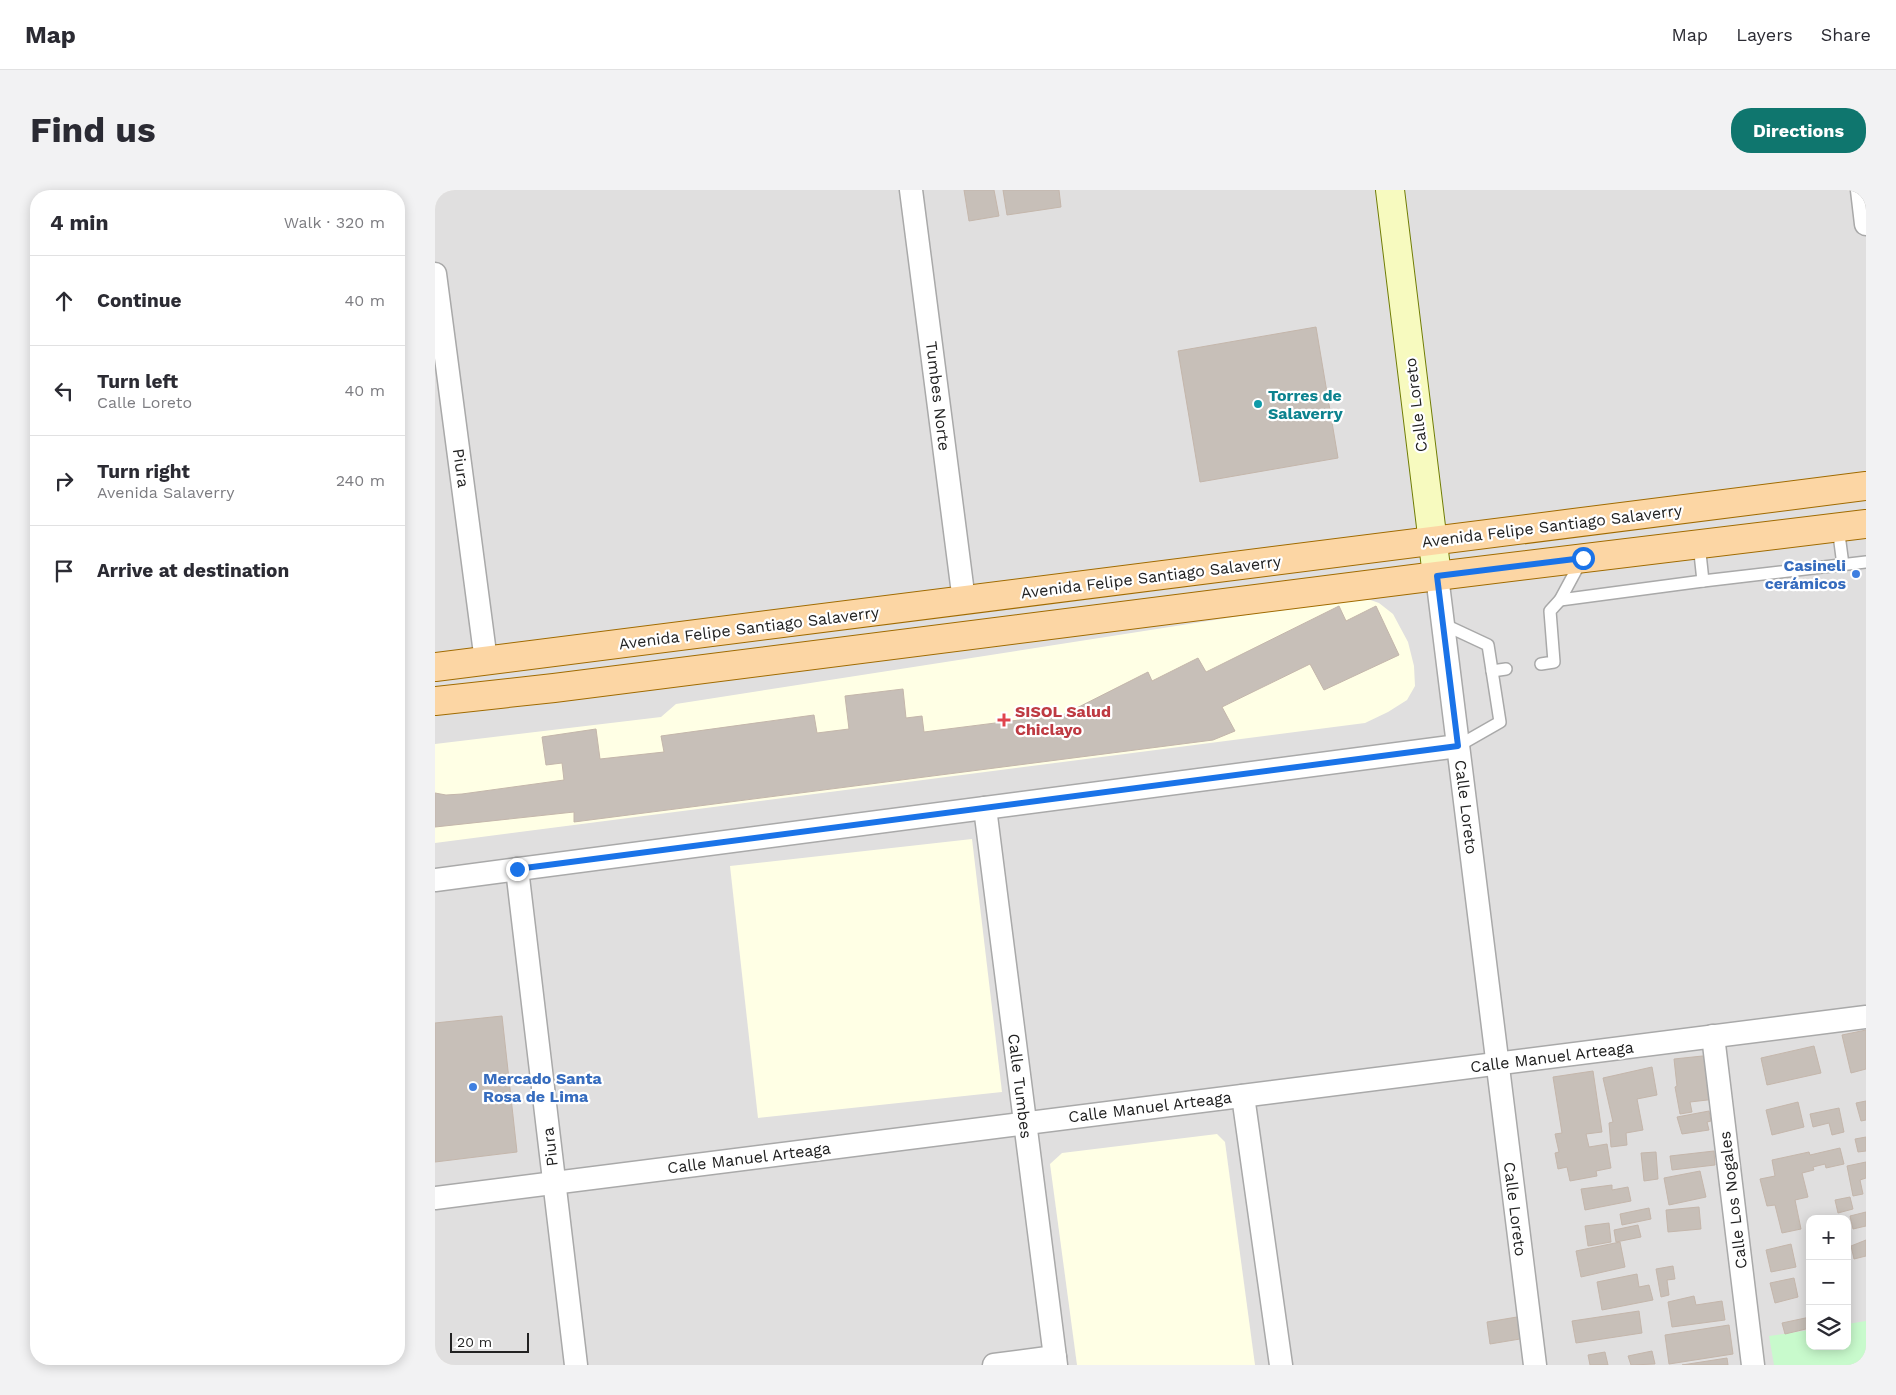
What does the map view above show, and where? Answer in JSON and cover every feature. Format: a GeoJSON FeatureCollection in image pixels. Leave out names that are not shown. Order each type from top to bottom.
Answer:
{"type":"FeatureCollection","features":[{"type":"Feature","properties":{"kind":"main road","name":"Avenida Felipe Santiago Salaverry"},"geometry":{"type":"LineString","coordinates":[[435,667],[1866,486]]}},
{"type":"Feature","properties":{"kind":"main road"},"geometry":{"type":"LineString","coordinates":[[435,701],[554,688],[1437,576],[1866,524]]}},
{"type":"Feature","properties":{"kind":"street","name":"Tumbes Norte"},"geometry":{"type":"LineString","coordinates":[[911,190],[965,601]]}},
{"type":"Feature","properties":{"kind":"street","name":"Calle Loreto"},"geometry":{"type":"LineString","coordinates":[[1390,190],[1535,1365]]}},
{"type":"Feature","properties":{"kind":"street"},"geometry":{"type":"LineString","coordinates":[[1862,190],[1866,224]]}},
{"type":"Feature","properties":{"kind":"street","name":"Piura"},"geometry":{"type":"LineString","coordinates":[[435,274],[486,661]]}},
{"type":"Feature","properties":{"kind":"street"},"geometry":{"type":"LineString","coordinates":[[435,880],[1458,746]]}},
{"type":"Feature","properties":{"kind":"street","name":"Calle Tumbes"},"geometry":{"type":"LineString","coordinates":[[985,808],[1055,1361]]}},
{"type":"Feature","properties":{"kind":"street","name":"Piura"},"geometry":{"type":"LineString","coordinates":[[517,869],[576,1365]]}},
{"type":"Feature","properties":{"kind":"street","name":"Calle Manuel Arteaga"},"geometry":{"type":"LineString","coordinates":[[435,1198],[1866,1017]]}},
{"type":"Feature","properties":{"kind":"street","name":"Calle Los Nogales"},"geometry":{"type":"LineString","coordinates":[[1713,1036],[1753,1365]]}},
{"type":"Feature","properties":{"kind":"street"},"geometry":{"type":"LineString","coordinates":[[1243,1096],[1281,1365]]}},
{"type":"Feature","properties":{"kind":"street"},"geometry":{"type":"LineString","coordinates":[[994,1365],[1055,1361]]}},
{"type":"Feature","properties":{"kind":"lane"},"geometry":{"type":"LineString","coordinates":[[1838,527],[1843,565]]}},
{"type":"Feature","properties":{"kind":"lane"},"geometry":{"type":"LineString","coordinates":[[1699,544],[1703,581]]}},
{"type":"Feature","properties":{"kind":"lane"},"geometry":{"type":"LineString","coordinates":[[1541,664],[1554,662],[1550,612],[1583,558]]}},
{"type":"Feature","properties":{"kind":"lane"},"geometry":{"type":"LineString","coordinates":[[1559,600],[1866,562]]}},
{"type":"Feature","properties":{"kind":"lane"},"geometry":{"type":"LineString","coordinates":[[1443,624],[1489,645],[1499,722],[1458,746]]}},
{"type":"Feature","properties":{"kind":"lane"},"geometry":{"type":"LineString","coordinates":[[1492,672],[1506,669]]}},
{"type":"Feature","properties":{"kind":"shaded area"},"geometry":{"type":"Polygon","coordinates":[[[435,190],[1866,190],[1866,1365],[435,1365],[435,190]]]}},
{"type":"Feature","properties":{"kind":"shaded area","name":"SISOL Salud Chiclayo"},"geometry":{"type":"Polygon","coordinates":[[[1362,597],[1379,603],[1393,614],[1408,642],[1414,666],[1415,686],[1407,700],[1365,723],[435,843],[435,744],[661,717],[676,704],[1362,597]]]}},
{"type":"Feature","properties":{"kind":"shaded area"},"geometry":{"type":"Polygon","coordinates":[[[972,839],[1002,1092],[758,1118],[730,866],[972,839]]]}},
{"type":"Feature","properties":{"kind":"shaded area"},"geometry":{"type":"Polygon","coordinates":[[[1217,1134],[1225,1142],[1255,1365],[1077,1365],[1050,1164],[1062,1153],[1217,1134]]]}},
{"type":"Feature","properties":{"kind":"green space"},"geometry":{"type":"Polygon","coordinates":[[[1866,1321],[1866,1365],[1774,1365],[1769,1336],[1806,1331],[1806,1350],[1851,1350],[1851,1323],[1866,1321]]]}},
{"type":"Feature","properties":{"kind":"building"},"geometry":{"type":"Polygon","coordinates":[[[964,190],[994,190],[999,216],[969,221],[964,190]]]}},
{"type":"Feature","properties":{"kind":"building"},"geometry":{"type":"Polygon","coordinates":[[[1003,190],[1059,190],[1061,207],[1007,215],[1003,190]]]}},
{"type":"Feature","properties":{"kind":"building","name":"Torres de Salaverry"},"geometry":{"type":"Polygon","coordinates":[[[1316,327],[1338,458],[1200,482],[1178,351],[1316,327]]]}},
{"type":"Feature","properties":{"kind":"building"},"geometry":{"type":"Polygon","coordinates":[[[1339,606],[1346,621],[1376,606],[1399,655],[1324,690],[1310,664],[1222,707],[1235,731],[1213,740],[574,822],[574,812],[435,827],[435,793],[446,795],[462,794],[564,780],[562,763],[546,765],[542,737],[596,729],[600,759],[664,752],[661,736],[814,715],[817,733],[849,729],[845,696],[903,689],[906,718],[922,716],[924,732],[1019,720],[1046,707],[1053,720],[1148,672],[1152,681],[1198,658],[1206,672],[1339,606]]]}},
{"type":"Feature","properties":{"kind":"building","name":"Mercado Santa Rosa de Lima"},"geometry":{"type":"Polygon","coordinates":[[[502,1016],[517,1152],[435,1162],[435,1023],[502,1016]]]}},
{"type":"Feature","properties":{"kind":"building"},"geometry":{"type":"Polygon","coordinates":[[[1866,1030],[1866,1069],[1851,1073],[1842,1035],[1866,1030]]]}},
{"type":"Feature","properties":{"kind":"building"},"geometry":{"type":"Polygon","coordinates":[[[1814,1046],[1821,1073],[1767,1085],[1761,1058],[1814,1046]]]}},
{"type":"Feature","properties":{"kind":"building"},"geometry":{"type":"Polygon","coordinates":[[[1712,1055],[1716,1099],[1690,1102],[1692,1112],[1680,1114],[1675,1087],[1677,1086],[1674,1059],[1712,1055]]]}},
{"type":"Feature","properties":{"kind":"building"},"geometry":{"type":"Polygon","coordinates":[[[1652,1067],[1657,1095],[1637,1099],[1643,1130],[1626,1133],[1627,1145],[1611,1147],[1609,1123],[1613,1122],[1603,1078],[1652,1067]]]}},
{"type":"Feature","properties":{"kind":"building"},"geometry":{"type":"Polygon","coordinates":[[[1593,1071],[1602,1132],[1586,1134],[1589,1147],[1607,1144],[1611,1168],[1596,1171],[1597,1176],[1570,1181],[1567,1167],[1558,1169],[1555,1153],[1559,1152],[1555,1134],[1562,1133],[1553,1077],[1593,1071]]]}},
{"type":"Feature","properties":{"kind":"building"},"geometry":{"type":"Polygon","coordinates":[[[1866,1101],[1866,1120],[1861,1121],[1856,1103],[1866,1101]]]}},
{"type":"Feature","properties":{"kind":"building"},"geometry":{"type":"Polygon","coordinates":[[[1798,1102],[1804,1127],[1772,1135],[1766,1110],[1798,1102]]]}},
{"type":"Feature","properties":{"kind":"building"},"geometry":{"type":"Polygon","coordinates":[[[1839,1108],[1844,1132],[1832,1135],[1829,1123],[1813,1127],[1810,1114],[1839,1108]]]}},
{"type":"Feature","properties":{"kind":"building"},"geometry":{"type":"Polygon","coordinates":[[[1709,1111],[1711,1121],[1707,1122],[1709,1130],[1682,1134],[1677,1117],[1709,1111]]]}},
{"type":"Feature","properties":{"kind":"building"},"geometry":{"type":"Polygon","coordinates":[[[1866,1137],[1866,1151],[1858,1152],[1855,1139],[1866,1137]]]}},
{"type":"Feature","properties":{"kind":"building"},"geometry":{"type":"Polygon","coordinates":[[[1840,1148],[1844,1164],[1826,1168],[1825,1164],[1813,1167],[1814,1170],[1802,1173],[1808,1197],[1795,1200],[1801,1229],[1782,1233],[1775,1205],[1767,1206],[1760,1179],[1775,1176],[1772,1160],[1809,1152],[1810,1155],[1840,1148]]]}},
{"type":"Feature","properties":{"kind":"building"},"geometry":{"type":"Polygon","coordinates":[[[1714,1151],[1715,1165],[1672,1170],[1670,1156],[1714,1151]]]}},
{"type":"Feature","properties":{"kind":"building"},"geometry":{"type":"Polygon","coordinates":[[[1656,1152],[1658,1179],[1644,1181],[1641,1153],[1656,1152]]]}},
{"type":"Feature","properties":{"kind":"building"},"geometry":{"type":"Polygon","coordinates":[[[1866,1162],[1866,1178],[1860,1180],[1863,1194],[1853,1196],[1847,1166],[1866,1162]]]}},
{"type":"Feature","properties":{"kind":"building"},"geometry":{"type":"Polygon","coordinates":[[[1700,1171],[1706,1197],[1669,1205],[1664,1178],[1700,1171]]]}},
{"type":"Feature","properties":{"kind":"building"},"geometry":{"type":"Polygon","coordinates":[[[1612,1185],[1612,1190],[1628,1187],[1631,1201],[1585,1210],[1581,1189],[1612,1185]]]}},
{"type":"Feature","properties":{"kind":"building"},"geometry":{"type":"Polygon","coordinates":[[[1850,1197],[1853,1209],[1838,1213],[1835,1200],[1850,1197]]]}},
{"type":"Feature","properties":{"kind":"building"},"geometry":{"type":"Polygon","coordinates":[[[1699,1207],[1701,1229],[1668,1232],[1666,1210],[1699,1207]]]}},
{"type":"Feature","properties":{"kind":"building"},"geometry":{"type":"Polygon","coordinates":[[[1649,1208],[1651,1219],[1622,1225],[1620,1214],[1649,1208]]]}},
{"type":"Feature","properties":{"kind":"building"},"geometry":{"type":"Polygon","coordinates":[[[1866,1212],[1866,1226],[1853,1229],[1851,1216],[1866,1212]]]}},
{"type":"Feature","properties":{"kind":"building"},"geometry":{"type":"Polygon","coordinates":[[[1609,1223],[1611,1242],[1588,1246],[1585,1226],[1609,1223]]]}},
{"type":"Feature","properties":{"kind":"building"},"geometry":{"type":"Polygon","coordinates":[[[1638,1225],[1641,1237],[1616,1242],[1614,1230],[1638,1225]]]}},
{"type":"Feature","properties":{"kind":"building"},"geometry":{"type":"Polygon","coordinates":[[[1866,1240],[1866,1256],[1854,1259],[1851,1246],[1866,1240]]]}},
{"type":"Feature","properties":{"kind":"building"},"geometry":{"type":"Polygon","coordinates":[[[1620,1242],[1625,1267],[1581,1277],[1576,1251],[1620,1242]]]}},
{"type":"Feature","properties":{"kind":"building"},"geometry":{"type":"Polygon","coordinates":[[[1791,1244],[1796,1267],[1771,1272],[1766,1250],[1791,1244]]]}},
{"type":"Feature","properties":{"kind":"building"},"geometry":{"type":"Polygon","coordinates":[[[1673,1266],[1675,1279],[1667,1280],[1669,1295],[1661,1297],[1656,1269],[1673,1266]]]}},
{"type":"Feature","properties":{"kind":"building"},"geometry":{"type":"Polygon","coordinates":[[[1637,1274],[1639,1287],[1649,1285],[1653,1300],[1602,1310],[1597,1282],[1637,1274]]]}},
{"type":"Feature","properties":{"kind":"building"},"geometry":{"type":"Polygon","coordinates":[[[1794,1278],[1798,1297],[1775,1303],[1770,1283],[1794,1278]]]}},
{"type":"Feature","properties":{"kind":"building"},"geometry":{"type":"Polygon","coordinates":[[[1694,1296],[1696,1305],[1722,1301],[1725,1320],[1672,1327],[1668,1302],[1694,1296]]]}},
{"type":"Feature","properties":{"kind":"building"},"geometry":{"type":"Polygon","coordinates":[[[1639,1311],[1642,1333],[1576,1343],[1572,1321],[1639,1311]]]}},
{"type":"Feature","properties":{"kind":"building"},"geometry":{"type":"Polygon","coordinates":[[[1523,1316],[1526,1338],[1490,1344],[1487,1322],[1523,1316]]]}},
{"type":"Feature","properties":{"kind":"building"},"geometry":{"type":"Polygon","coordinates":[[[1806,1318],[1806,1329],[1785,1334],[1782,1323],[1806,1318]]]}},
{"type":"Feature","properties":{"kind":"building"},"geometry":{"type":"Polygon","coordinates":[[[1729,1325],[1733,1354],[1669,1364],[1665,1335],[1729,1325]]]}},
{"type":"Feature","properties":{"kind":"building"},"geometry":{"type":"Polygon","coordinates":[[[1652,1351],[1655,1364],[1631,1365],[1628,1356],[1652,1351]]]}},
{"type":"Feature","properties":{"kind":"building"},"geometry":{"type":"Polygon","coordinates":[[[1605,1352],[1608,1365],[1590,1365],[1588,1355],[1605,1352]]]}},
{"type":"Feature","properties":{"kind":"building"},"geometry":{"type":"Polygon","coordinates":[[[1727,1358],[1728,1365],[1682,1365],[1727,1358]]]}},
{"type":"Feature","properties":{"kind":"place","name":"Torres de Salaverry"},"geometry":{"type":"Point","coordinates":[1258,404]}},
{"type":"Feature","properties":{"kind":"place","name":"Casineli cerámicos"},"geometry":{"type":"Point","coordinates":[1856,574]}},
{"type":"Feature","properties":{"kind":"place","name":"SISOL Salud Chiclayo"},"geometry":{"type":"Point","coordinates":[1004,720]}},
{"type":"Feature","properties":{"kind":"place","name":"Mercado Santa Rosa de Lima"},"geometry":{"type":"Point","coordinates":[473,1087]}},
{"type":"Feature","properties":{"kind":"route"},"geometry":{"type":"LineString","coordinates":[[517,869],[1458,746],[1437,576],[1583,558]]}}]}
